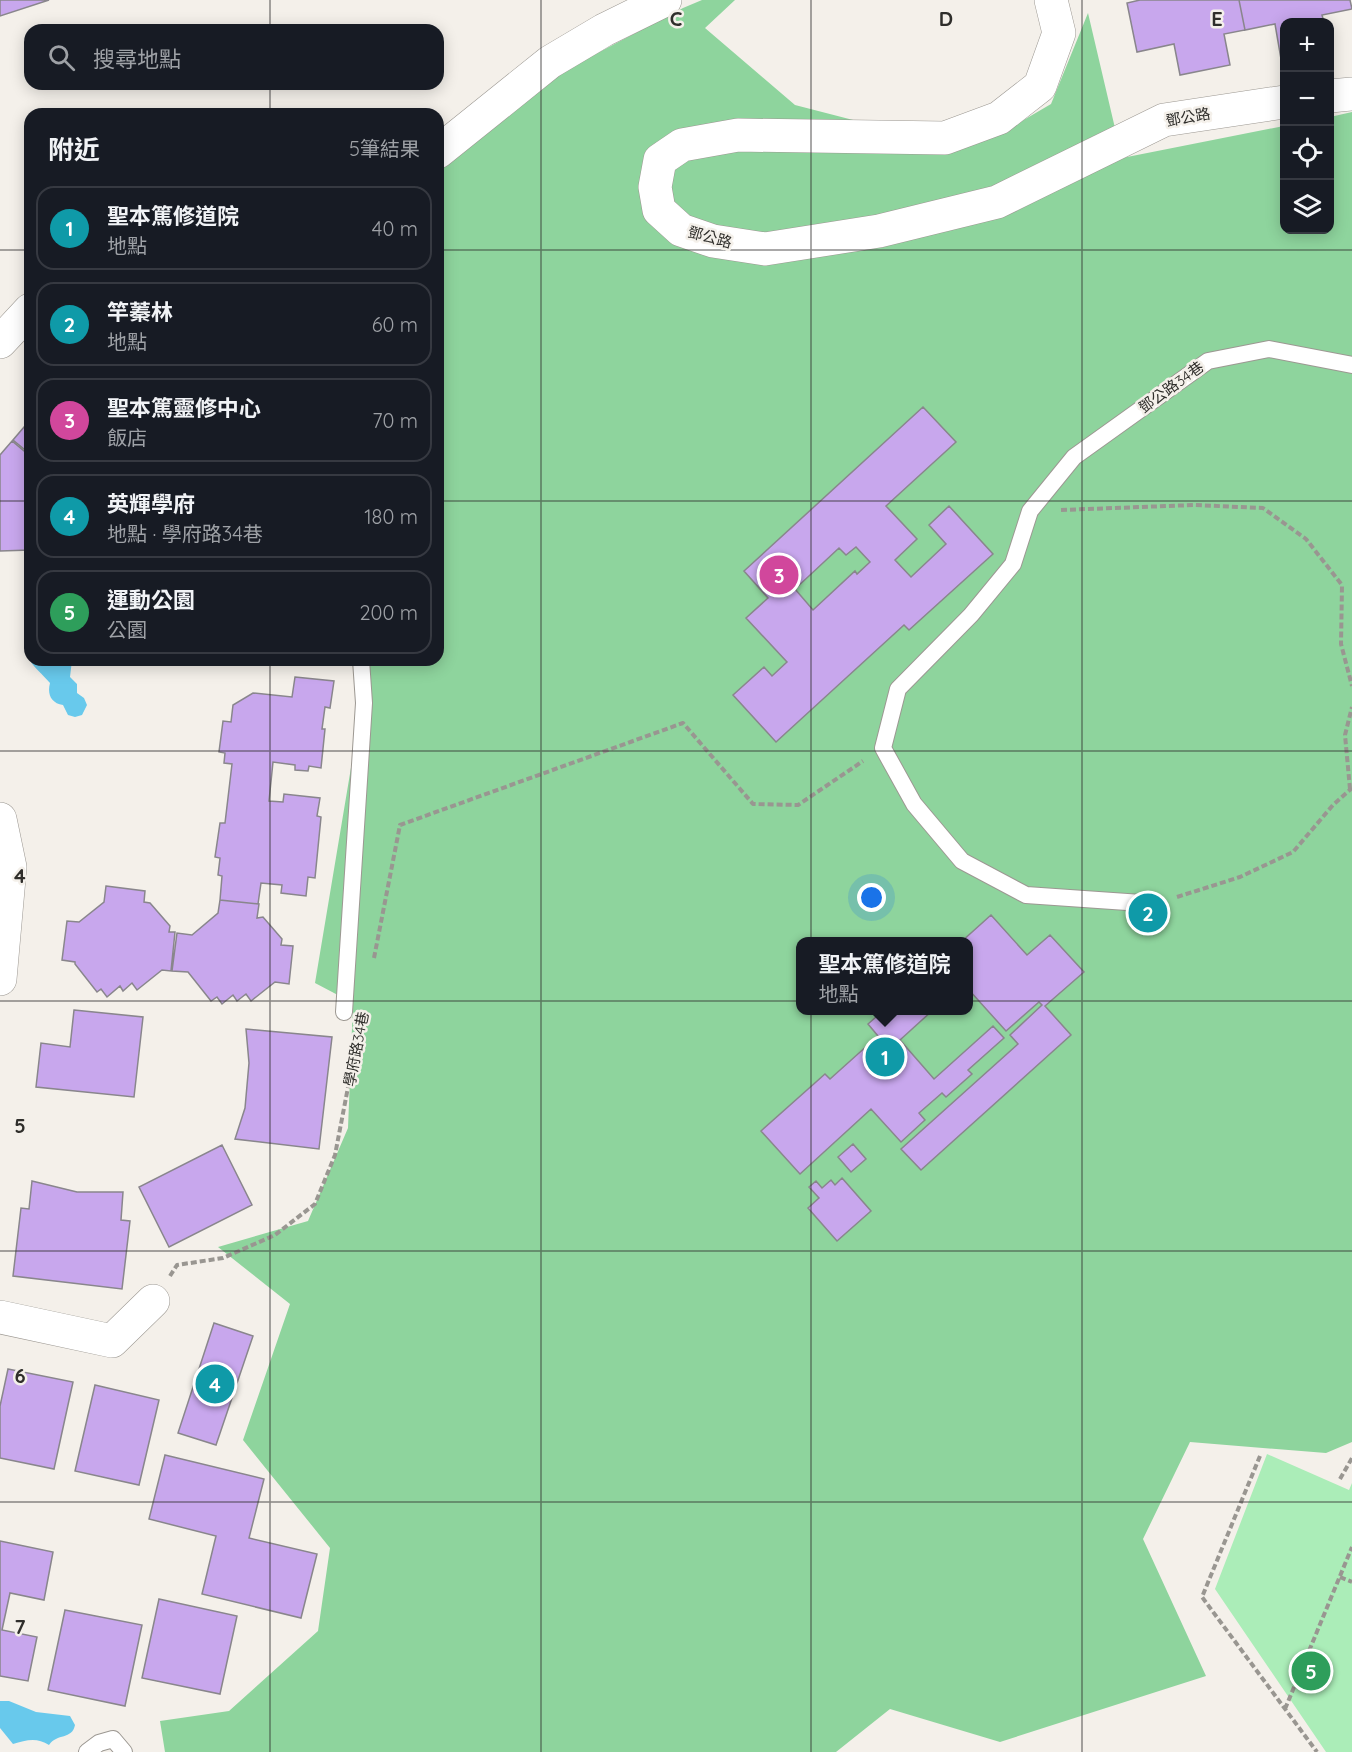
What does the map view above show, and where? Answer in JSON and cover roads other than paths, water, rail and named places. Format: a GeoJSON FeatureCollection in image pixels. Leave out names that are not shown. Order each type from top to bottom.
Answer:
{"type":"FeatureCollection","features":[{"type":"Feature","properties":{"kind":"street"},"geometry":{"type":"LineString","coordinates":[[444,147],[550,62],[604,30],[665,0]]}},
{"type":"Feature","properties":{"kind":"street","name":"鄧公路"},"geometry":{"type":"LineString","coordinates":[[1051,0],[1059,33],[1040,86],[999,118],[945,138],[738,135],[682,144],[660,160],[655,187],[659,210],[681,230],[713,241],[765,249],[879,231],[997,201],[1164,120],[1280,103]]}},
{"type":"Feature","properties":{"kind":"street"},"geometry":{"type":"LineString","coordinates":[[1334,96],[1352,94]]}},
{"type":"Feature","properties":{"kind":"street"},"geometry":{"type":"LineString","coordinates":[[0,342],[24,316]]}},
{"type":"Feature","properties":{"kind":"street"},"geometry":{"type":"LineString","coordinates":[[0,819],[10,867],[0,980]]}},
{"type":"Feature","properties":{"kind":"street"},"geometry":{"type":"LineString","coordinates":[[0,1317],[112,1341],[153,1301]]}},
{"type":"Feature","properties":{"kind":"lane","name":"鄧公路34巷"},"geometry":{"type":"LineString","coordinates":[[1156,904],[1026,895],[962,861],[914,804],[883,748],[898,689],[971,615],[1013,564],[1030,511],[1074,457],[1208,361],[1269,349],[1352,365]]}},
{"type":"Feature","properties":{"kind":"lane"},"geometry":{"type":"LineString","coordinates":[[344,1012],[364,703],[362,666]]}},
{"type":"Feature","properties":{"kind":"lane"},"geometry":{"type":"LineString","coordinates":[[87,1752],[99,1743],[112,1739],[124,1752]]}},
{"type":"Feature","properties":{"kind":"water"},"geometry":{"type":"Polygon","coordinates":[[[34,666],[71,666],[70,677],[77,684],[77,693],[84,698],[87,705],[82,715],[75,717],[68,715],[63,705],[55,702],[49,691],[50,683],[34,666]]]}},
{"type":"Feature","properties":{"kind":"water"},"geometry":{"type":"Polygon","coordinates":[[[0,1701],[9,1701],[36,1712],[70,1716],[75,1725],[71,1733],[52,1741],[49,1745],[36,1740],[13,1744],[0,1728],[0,1701]]]}},
{"type":"Feature","properties":{"kind":"place","name":"聖本篤靈修中心"},"geometry":{"type":"Point","coordinates":[779,575]}},
{"type":"Feature","properties":{"kind":"place","name":"竿蓁林"},"geometry":{"type":"Point","coordinates":[1148,913]}},
{"type":"Feature","properties":{"kind":"place","name":"聖本篤修道院"},"geometry":{"type":"Point","coordinates":[885,1057]}},
{"type":"Feature","properties":{"kind":"place","name":"英輝學府"},"geometry":{"type":"Point","coordinates":[215,1384]}},
{"type":"Feature","properties":{"kind":"place","name":"運動公園"},"geometry":{"type":"Point","coordinates":[1311,1671]}}]}
